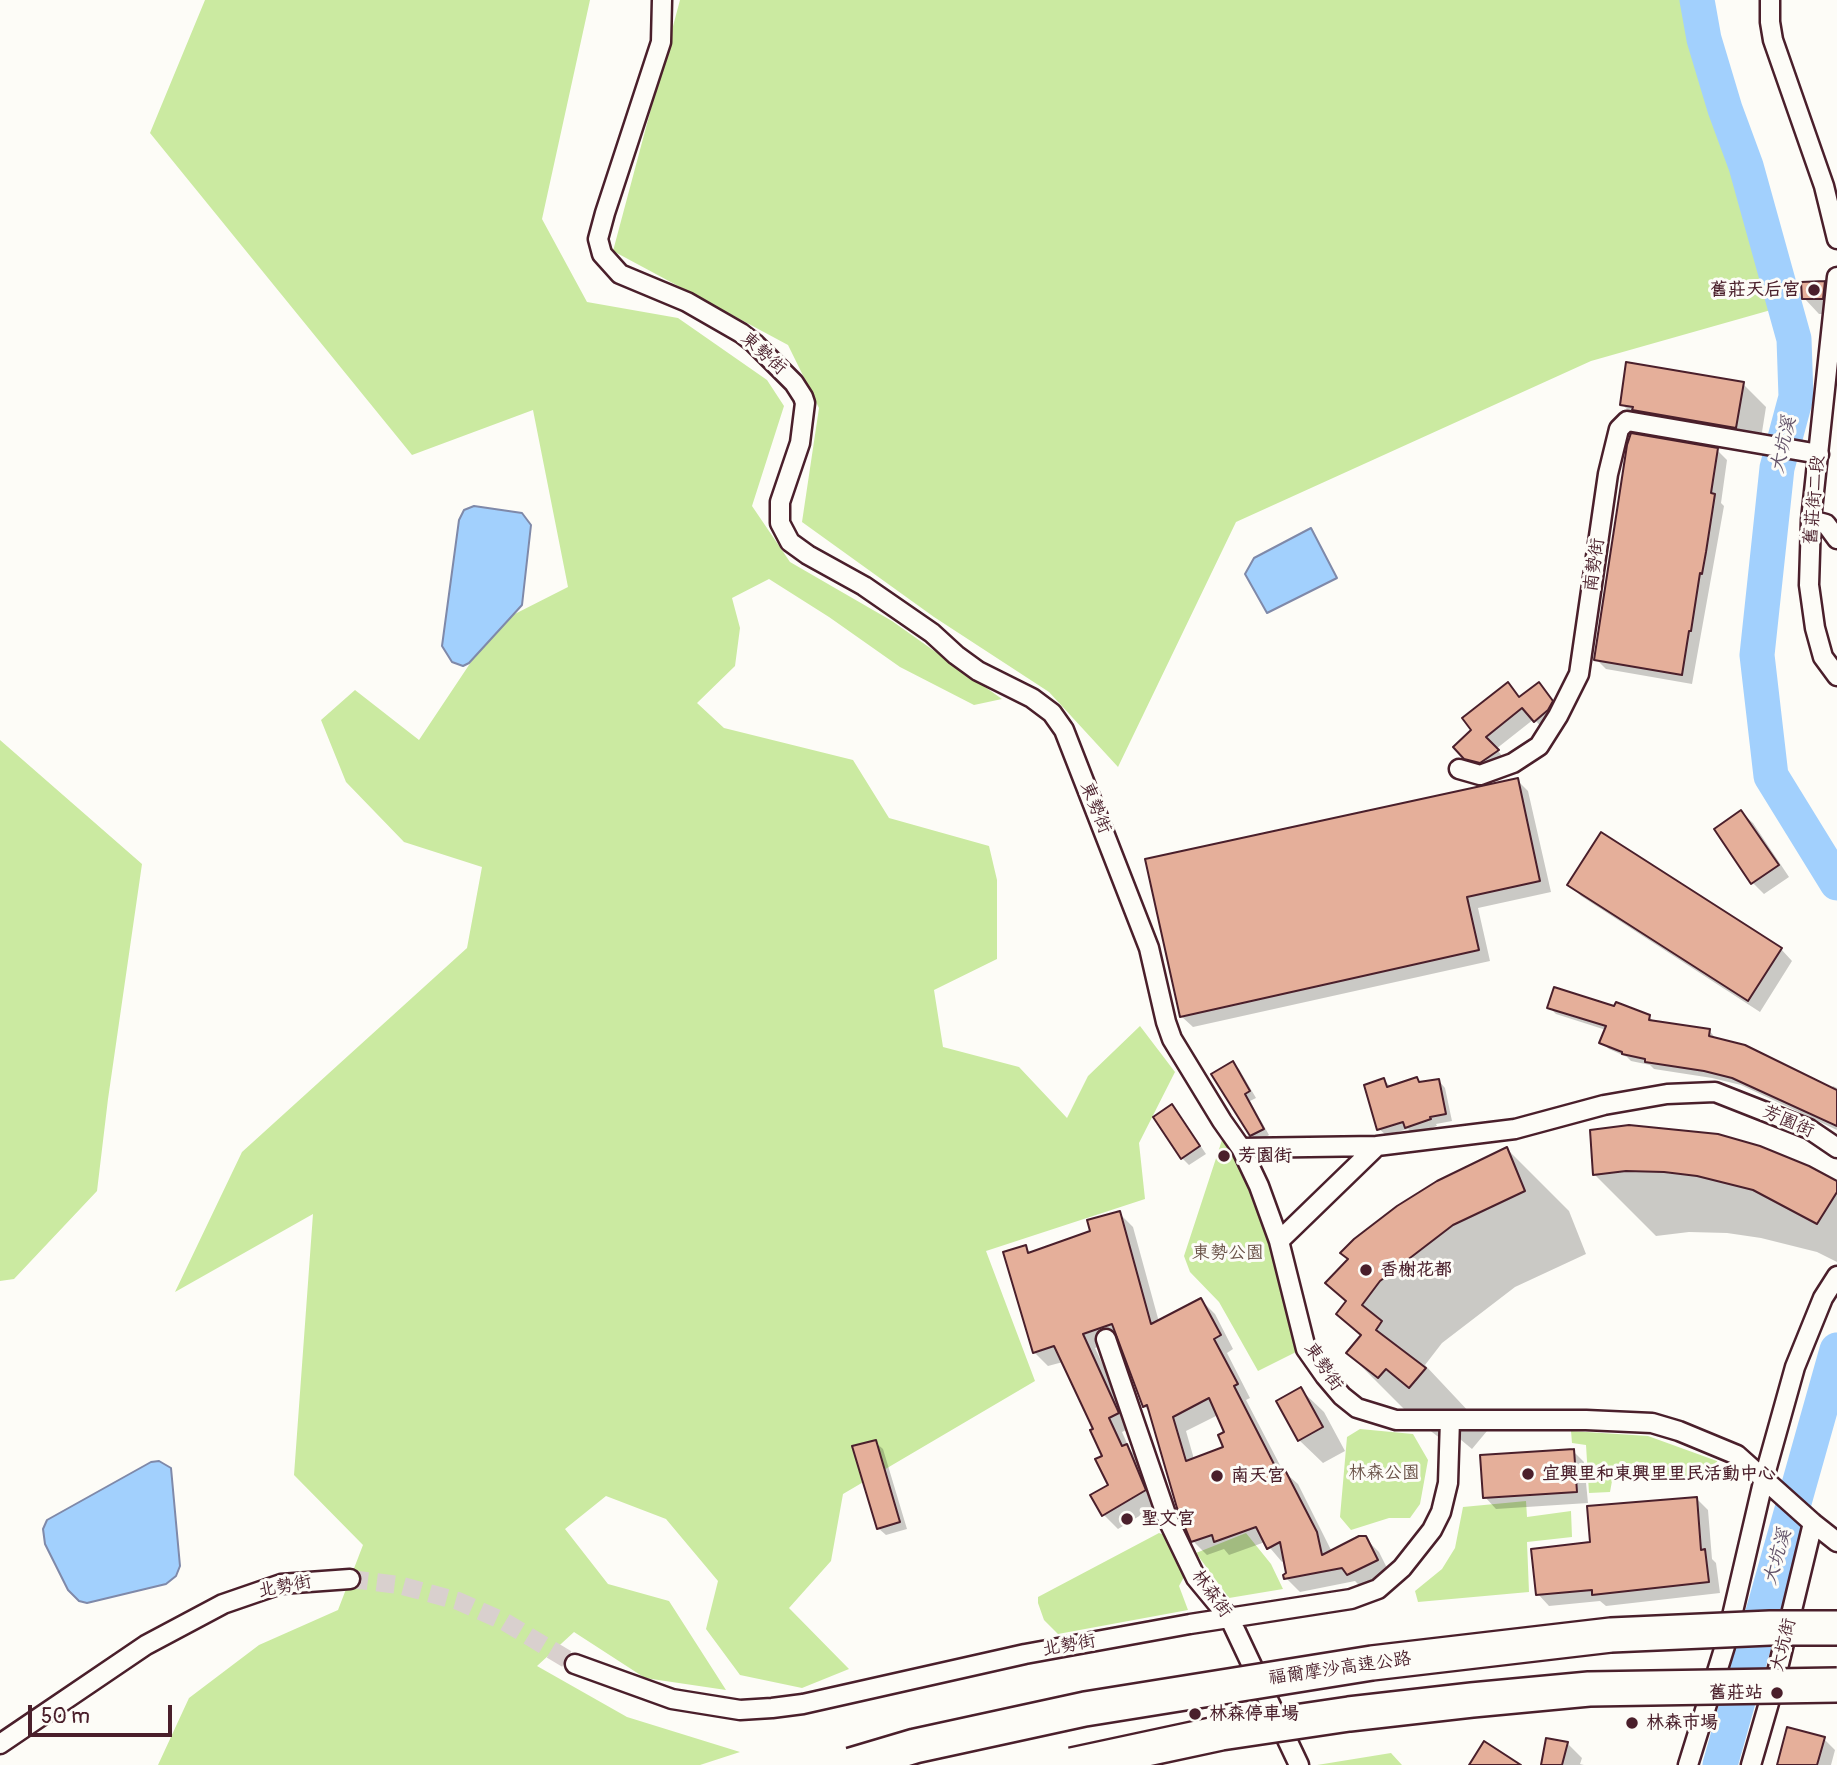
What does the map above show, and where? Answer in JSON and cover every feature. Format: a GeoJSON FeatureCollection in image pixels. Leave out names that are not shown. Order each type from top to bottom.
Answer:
{"type":"FeatureCollection","features":[{"type":"Feature","properties":{"kind":"highway","name":"福爾摩沙高速公路"},"geometry":{"type":"LineString","coordinates":[[851,1765],[915,1746],[1085,1709],[1372,1663],[1611,1636],[1770,1628],[1837,1628]]}},
{"type":"Feature","properties":{"kind":"highway"},"geometry":{"type":"LineString","coordinates":[[1072,1765],[1221,1733],[1349,1714],[1485,1699],[1589,1689],[1837,1685]]}},
{"type":"Feature","properties":{"kind":"street","name":"東勢街"},"geometry":{"type":"LineString","coordinates":[[662,0],[661,43],[605,213],[598,239],[602,254],[620,274],[687,302],[741,334],[754,343],[794,383],[805,403],[800,443],[780,502],[780,523],[790,542],[898,609],[978,671],[1032,698],[1052,713],[1064,730],[1149,948],[1172,1039],[1241,1148],[1259,1186],[1279,1241],[1306,1349],[1342,1396],[1357,1408],[1396,1420],[1586,1420],[1652,1423],[1709,1442],[1737,1455],[1813,1524]]}},
{"type":"Feature","properties":{"kind":"street"},"geometry":{"type":"LineString","coordinates":[[1770,0],[1773,40],[1824,186],[1837,239]]}},
{"type":"Feature","properties":{"kind":"street","name":"舊莊街二段"},"geometry":{"type":"LineString","coordinates":[[1837,277],[1810,453],[1809,585],[1815,628],[1823,657],[1837,676]]}},
{"type":"Feature","properties":{"kind":"street","name":"南勢街"},"geometry":{"type":"LineString","coordinates":[[1459,769],[1480,775],[1494,772],[1539,747],[1579,674],[1608,474],[1619,429],[1627,422],[1810,453]]}},
{"type":"Feature","properties":{"kind":"street"},"geometry":{"type":"LineString","coordinates":[[1811,520],[1826,524],[1837,539]]}},
{"type":"Feature","properties":{"kind":"street","name":"芳園街"},"geometry":{"type":"LineString","coordinates":[[1241,1148],[1377,1146],[1516,1129],[1604,1105],[1667,1094],[1715,1092],[1809,1129],[1837,1148]]}},
{"type":"Feature","properties":{"kind":"street"},"geometry":{"type":"LineString","coordinates":[[1279,1241],[1377,1146]]}},
{"type":"Feature","properties":{"kind":"street"},"geometry":{"type":"LineString","coordinates":[[1688,1765],[1725,1646],[1764,1478],[1795,1367],[1823,1298],[1837,1276]]}},
{"type":"Feature","properties":{"kind":"street","name":"林森街"},"geometry":{"type":"LineString","coordinates":[[1106,1339],[1168,1520],[1196,1578],[1230,1619],[1299,1765]]}},
{"type":"Feature","properties":{"kind":"street","name":"北勢街"},"geometry":{"type":"LineString","coordinates":[[575,1664],[672,1699],[740,1710],[772,1708],[817,1702],[1025,1654],[1190,1624],[1351,1599],[1378,1589],[1402,1568],[1432,1530],[1441,1512],[1448,1483],[1450,1420]]}},
{"type":"Feature","properties":{"kind":"street"},"geometry":{"type":"LineString","coordinates":[[1813,1524],[1837,1542]]}},
{"type":"Feature","properties":{"kind":"street","name":"大坑街"},"geometry":{"type":"LineString","coordinates":[[1751,1765],[1773,1689],[1813,1524]]}},
{"type":"Feature","properties":{"kind":"street","name":"北勢街"},"geometry":{"type":"LineString","coordinates":[[0,1744],[146,1645],[223,1604],[281,1584],[350,1578]]}},
{"type":"Feature","properties":{"kind":"green space"},"geometry":{"type":"Polygon","coordinates":[[[205,0],[590,0],[542,219],[587,302],[678,318],[767,380],[784,406],[752,506],[790,562],[892,621],[1002,699],[974,705],[900,667],[769,579],[732,598],[740,628],[735,666],[697,703],[724,728],[853,760],[889,818],[989,846],[997,880],[997,959],[934,990],[943,1047],[1019,1067],[1067,1118],[1088,1076],[1140,1026],[1175,1072],[1139,1143],[1145,1199],[986,1251],[1035,1381],[843,1494],[831,1561],[789,1608],[849,1669],[802,1688],[740,1675],[706,1629],[718,1581],[666,1519],[606,1496],[565,1529],[608,1584],[669,1601],[726,1690],[645,1678],[574,1632],[537,1666],[627,1717],[740,1752],[700,1765],[158,1765],[189,1698],[259,1645],[338,1610],[363,1545],[294,1475],[313,1214],[175,1292],[242,1152],[467,948],[482,867],[404,842],[346,782],[321,720],[355,690],[419,740],[497,623],[568,587],[533,410],[412,455],[150,133],[205,0]]]}},
{"type":"Feature","properties":{"kind":"green space"},"geometry":{"type":"Polygon","coordinates":[[[680,0],[1700,0],[1733,133],[1792,304],[1591,361],[1236,522],[1118,767],[1049,692],[934,617],[802,522],[819,408],[788,345],[613,251],[680,0]]]}},
{"type":"Feature","properties":{"kind":"green space"},"geometry":{"type":"Polygon","coordinates":[[[0,740],[142,864],[97,1191],[14,1279],[0,1281],[0,740]]]}},
{"type":"Feature","properties":{"kind":"green space","name":"東勢公園"},"geometry":{"type":"Polygon","coordinates":[[[1223,1137],[1244,1168],[1268,1241],[1296,1352],[1258,1371],[1219,1302],[1190,1272],[1184,1256],[1223,1137]]]}},
{"type":"Feature","properties":{"kind":"green space","name":"林森公園"},"geometry":{"type":"Polygon","coordinates":[[[1360,1429],[1413,1434],[1428,1460],[1420,1504],[1410,1518],[1389,1518],[1351,1530],[1340,1517],[1347,1437],[1360,1429]]]}},
{"type":"Feature","properties":{"kind":"green space"},"geometry":{"type":"Polygon","coordinates":[[[1571,1431],[1648,1436],[1717,1461],[1720,1476],[1612,1481],[1610,1492],[1589,1493],[1586,1445],[1572,1443],[1571,1431]]]}},
{"type":"Feature","properties":{"kind":"green space"},"geometry":{"type":"Polygon","coordinates":[[[1526,1501],[1527,1517],[1571,1511],[1572,1537],[1527,1542],[1529,1592],[1418,1602],[1415,1591],[1442,1569],[1455,1548],[1463,1507],[1526,1501]]]}},
{"type":"Feature","properties":{"kind":"green space"},"geometry":{"type":"Polygon","coordinates":[[[1159,1533],[1167,1536],[1184,1577],[1179,1586],[1188,1610],[1058,1634],[1044,1620],[1038,1597],[1159,1533]]]}},
{"type":"Feature","properties":{"kind":"green space"},"geometry":{"type":"Polygon","coordinates":[[[1246,1533],[1271,1564],[1283,1589],[1229,1598],[1196,1553],[1246,1533]]]}},
{"type":"Feature","properties":{"kind":"green space"},"geometry":{"type":"Polygon","coordinates":[[[1391,1753],[1402,1765],[1317,1765],[1391,1753]]]}},
{"type":"Feature","properties":{"kind":"water"},"geometry":{"type":"Polygon","coordinates":[[[474,506],[522,513],[531,525],[522,605],[469,663],[463,666],[452,662],[442,646],[459,520],[464,510],[474,506]]]}},
{"type":"Feature","properties":{"kind":"water"},"geometry":{"type":"Polygon","coordinates":[[[1311,528],[1337,578],[1267,613],[1245,574],[1254,558],[1311,528]]]}},
{"type":"Feature","properties":{"kind":"water"},"geometry":{"type":"Polygon","coordinates":[[[159,1461],[171,1468],[180,1566],[176,1576],[166,1584],[87,1603],[79,1601],[68,1590],[45,1544],[43,1529],[47,1520],[151,1462],[159,1461]]]}},
{"type":"Feature","properties":{"kind":"building","name":"舊莊天后宮"},"geometry":{"type":"Polygon","coordinates":[[[1825,281],[1823,299],[1802,299],[1801,282],[1825,281]]]}},
{"type":"Feature","properties":{"kind":"building"},"geometry":{"type":"Polygon","coordinates":[[[1626,362],[1744,382],[1736,428],[1632,410],[1633,407],[1620,405],[1626,362]]]}},
{"type":"Feature","properties":{"kind":"building"},"geometry":{"type":"Polygon","coordinates":[[[1631,433],[1718,448],[1711,493],[1715,494],[1706,552],[1682,675],[1594,660],[1631,433]]]}},
{"type":"Feature","properties":{"kind":"building"},"geometry":{"type":"Polygon","coordinates":[[[1508,682],[1519,697],[1539,682],[1553,701],[1548,710],[1534,722],[1522,708],[1486,737],[1499,750],[1480,763],[1464,759],[1453,747],[1471,730],[1462,718],[1508,682]]]}},
{"type":"Feature","properties":{"kind":"building"},"geometry":{"type":"Polygon","coordinates":[[[1518,778],[1540,881],[1467,897],[1479,950],[1180,1017],[1145,859],[1518,778]]]}},
{"type":"Feature","properties":{"kind":"building"},"geometry":{"type":"Polygon","coordinates":[[[1741,810],[1779,865],[1751,884],[1714,829],[1741,810]]]}},
{"type":"Feature","properties":{"kind":"building"},"geometry":{"type":"Polygon","coordinates":[[[1601,832],[1782,948],[1748,1001],[1567,885],[1601,832]]]}},
{"type":"Feature","properties":{"kind":"building"},"geometry":{"type":"Polygon","coordinates":[[[1554,987],[1614,1006],[1616,1002],[1650,1015],[1649,1020],[1710,1029],[1709,1036],[1745,1045],[1837,1090],[1837,1126],[1732,1078],[1645,1062],[1645,1059],[1622,1054],[1599,1043],[1606,1026],[1547,1008],[1554,987]]]}},
{"type":"Feature","properties":{"kind":"building"},"geometry":{"type":"Polygon","coordinates":[[[1233,1061],[1250,1091],[1245,1094],[1264,1129],[1250,1136],[1211,1074],[1233,1061]]]}},
{"type":"Feature","properties":{"kind":"building"},"geometry":{"type":"Polygon","coordinates":[[[1417,1077],[1419,1082],[1439,1079],[1446,1114],[1430,1117],[1431,1119],[1405,1128],[1403,1122],[1377,1130],[1364,1085],[1384,1078],[1387,1087],[1417,1077]]]}},
{"type":"Feature","properties":{"kind":"building"},"geometry":{"type":"Polygon","coordinates":[[[1172,1104],[1200,1146],[1181,1159],[1153,1117],[1172,1104]]]}},
{"type":"Feature","properties":{"kind":"building"},"geometry":{"type":"Polygon","coordinates":[[[1629,1125],[1718,1134],[1760,1146],[1837,1181],[1837,1192],[1817,1224],[1753,1190],[1697,1176],[1626,1171],[1593,1175],[1590,1130],[1629,1125]]]}},
{"type":"Feature","properties":{"kind":"building","name":"香榭花都"},"geometry":{"type":"Polygon","coordinates":[[[1507,1147],[1525,1191],[1453,1225],[1380,1281],[1362,1305],[1382,1321],[1376,1330],[1426,1368],[1409,1388],[1386,1369],[1378,1378],[1346,1353],[1361,1335],[1336,1314],[1346,1301],[1325,1283],[1348,1259],[1340,1253],[1397,1206],[1437,1181],[1507,1147]]]}},
{"type":"Feature","properties":{"kind":"building"},"geometry":{"type":"Polygon","coordinates":[[[1120,1211],[1151,1324],[1201,1298],[1221,1335],[1214,1339],[1238,1384],[1234,1386],[1278,1472],[1284,1468],[1317,1532],[1322,1555],[1359,1536],[1366,1536],[1378,1560],[1347,1575],[1342,1568],[1284,1579],[1283,1575],[1286,1573],[1280,1542],[1267,1549],[1256,1527],[1214,1542],[1212,1535],[1191,1542],[1177,1508],[1147,1405],[1143,1407],[1112,1324],[1083,1334],[1119,1413],[1109,1418],[1122,1446],[1127,1444],[1146,1490],[1102,1516],[1090,1495],[1108,1485],[1095,1459],[1102,1456],[1090,1430],[1093,1429],[1054,1346],[1033,1353],[1003,1252],[1026,1245],[1028,1253],[1090,1231],[1087,1220],[1120,1211]],[[1209,1398],[1173,1417],[1186,1461],[1223,1447],[1218,1435],[1224,1432],[1209,1398]]]}},
{"type":"Feature","properties":{"kind":"building"},"geometry":{"type":"Polygon","coordinates":[[[1301,1387],[1323,1427],[1298,1441],[1276,1401],[1301,1387]]]}},
{"type":"Feature","properties":{"kind":"building"},"geometry":{"type":"Polygon","coordinates":[[[876,1440],[900,1522],[877,1529],[852,1446],[876,1440]]]}},
{"type":"Feature","properties":{"kind":"building","name":"宜興里和東興里里民活動中心"},"geometry":{"type":"Polygon","coordinates":[[[1574,1449],[1577,1492],[1483,1498],[1480,1455],[1574,1449]]]}},
{"type":"Feature","properties":{"kind":"building"},"geometry":{"type":"Polygon","coordinates":[[[1697,1497],[1701,1550],[1705,1549],[1709,1582],[1592,1595],[1592,1590],[1536,1595],[1531,1549],[1590,1542],[1587,1506],[1697,1497]]]}},
{"type":"Feature","properties":{"kind":"building"},"geometry":{"type":"Polygon","coordinates":[[[1787,1727],[1825,1737],[1817,1765],[1777,1765],[1787,1727]]]}},
{"type":"Feature","properties":{"kind":"building"},"geometry":{"type":"Polygon","coordinates":[[[1546,1738],[1568,1742],[1562,1765],[1541,1765],[1546,1738]]]}},
{"type":"Feature","properties":{"kind":"building"},"geometry":{"type":"Polygon","coordinates":[[[1484,1741],[1521,1765],[1469,1765],[1484,1741]]]}},
{"type":"Feature","properties":{"kind":"waterway","name":"大坑溪"},"geometry":{"type":"LineString","coordinates":[[1697,0],[1704,39],[1746,166],[1794,339],[1796,397],[1777,468],[1757,655],[1771,776],[1837,883]]}},
{"type":"Feature","properties":{"kind":"waterway","name":"大坑溪"},"geometry":{"type":"LineString","coordinates":[[1720,1765],[1837,1350]]}},
{"type":"Feature","properties":{"kind":"tunnel"},"geometry":{"type":"LineString","coordinates":[[350,1579],[399,1585],[458,1601],[505,1622],[575,1664]]}},
{"type":"Feature","properties":{"kind":"place","name":"舊莊天后宮"},"geometry":{"type":"Point","coordinates":[1814,290]}},
{"type":"Feature","properties":{"kind":"place","name":"芳園街"},"geometry":{"type":"Point","coordinates":[1224,1156]}},
{"type":"Feature","properties":{"kind":"place","name":"香榭花都"},"geometry":{"type":"Point","coordinates":[1366,1270]}},
{"type":"Feature","properties":{"kind":"place","name":"宜興里和東興里里民活動中心"},"geometry":{"type":"Point","coordinates":[1528,1474]}},
{"type":"Feature","properties":{"kind":"place","name":"南天宮"},"geometry":{"type":"Point","coordinates":[1217,1476]}},
{"type":"Feature","properties":{"kind":"place","name":"聖文宮"},"geometry":{"type":"Point","coordinates":[1127,1519]}},
{"type":"Feature","properties":{"kind":"place","name":"舊莊站"},"geometry":{"type":"Point","coordinates":[1777,1693]}},
{"type":"Feature","properties":{"kind":"place","name":"林森停車場"},"geometry":{"type":"Point","coordinates":[1195,1714]}},
{"type":"Feature","properties":{"kind":"place","name":"林森市場"},"geometry":{"type":"Point","coordinates":[1632,1723]}}]}
